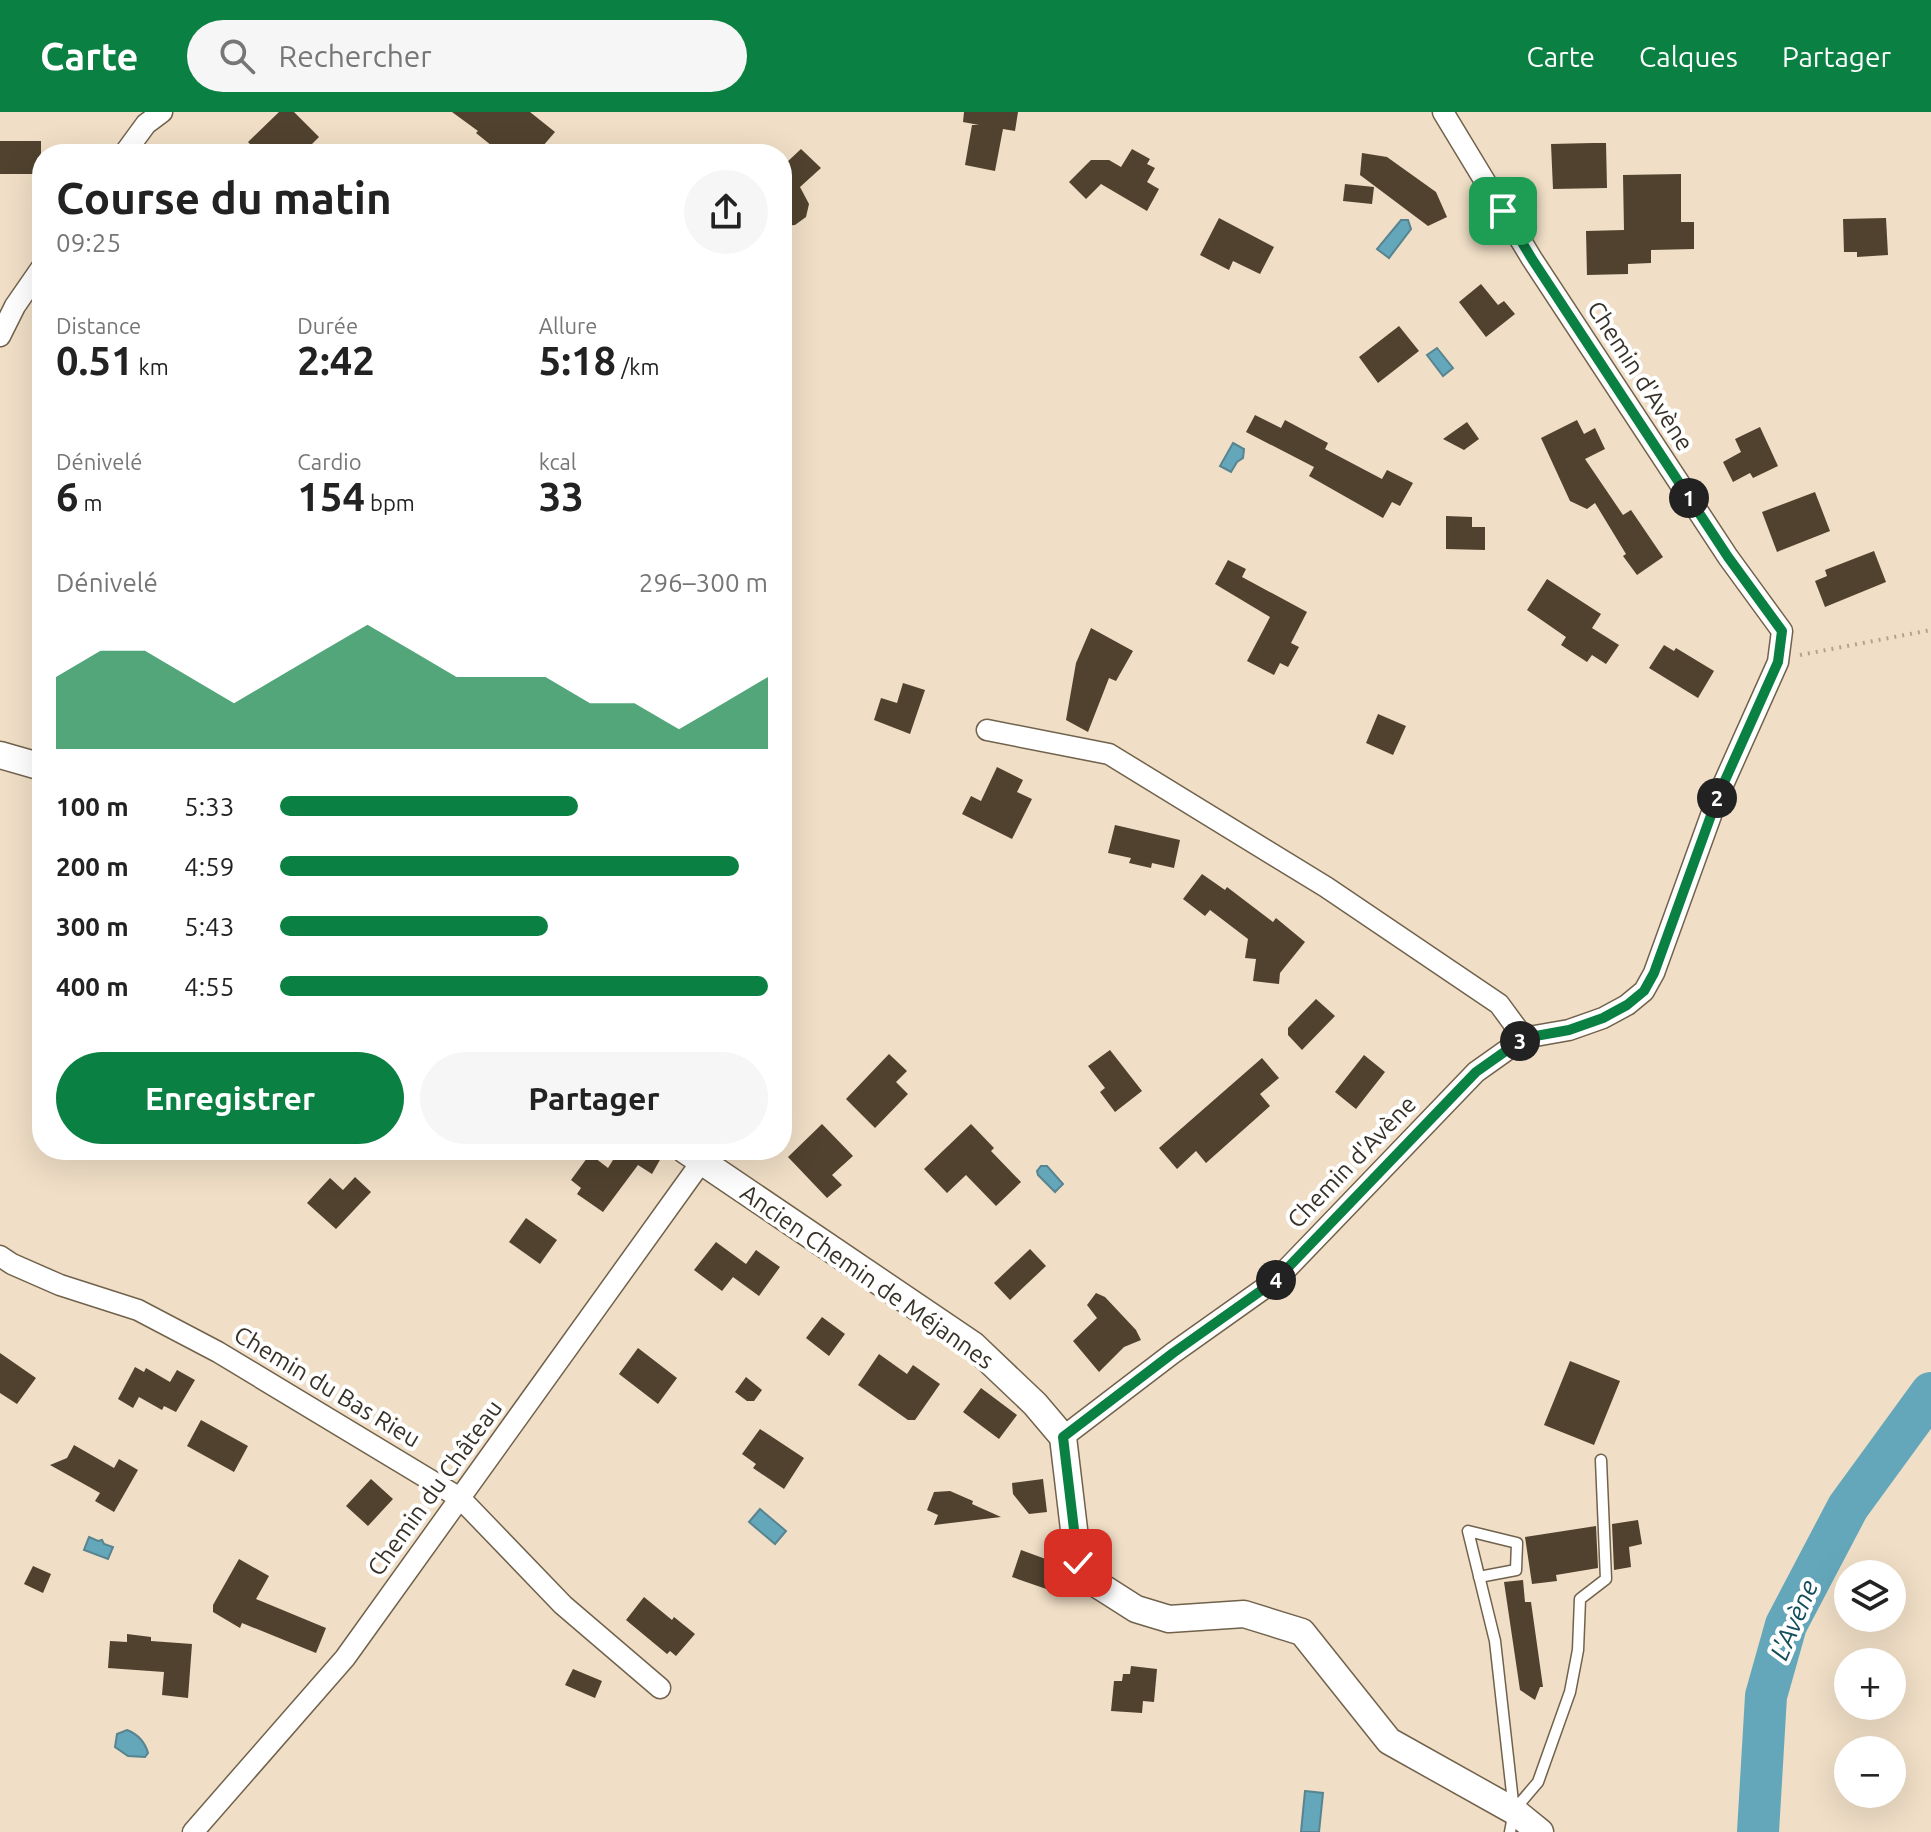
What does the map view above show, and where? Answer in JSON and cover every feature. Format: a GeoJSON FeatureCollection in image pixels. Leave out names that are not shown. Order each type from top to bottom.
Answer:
{"type":"FeatureCollection","features":[{"type":"Feature","properties":{"kind":"street"},"geometry":{"type":"LineString","coordinates":[[131,144],[146,124],[162,112]]}},
{"type":"Feature","properties":{"kind":"street","name":"Chemin d'Avène"},"geometry":{"type":"LineString","coordinates":[[1063,1437],[1276,1280],[1476,1072],[1524,1038],[1569,1030],[1603,1018],[1644,991],[1654,973],[1718,796],[1778,662],[1782,631],[1728,557],[1540,272],[1443,112]]}},
{"type":"Feature","properties":{"kind":"street"},"geometry":{"type":"LineString","coordinates":[[0,336],[32,281]]}},
{"type":"Feature","properties":{"kind":"street"},"geometry":{"type":"LineString","coordinates":[[987,730],[1109,754],[1326,887],[1499,1004],[1524,1038]]}},
{"type":"Feature","properties":{"kind":"street"},"geometry":{"type":"LineString","coordinates":[[0,755],[32,764]]}},
{"type":"Feature","properties":{"kind":"street","name":"Chemin du Château"},"geometry":{"type":"LineString","coordinates":[[193,1832],[345,1658],[460,1498],[690,1160]]}},
{"type":"Feature","properties":{"kind":"street","name":"Ancien Chemin de Méjannes"},"geometry":{"type":"LineString","coordinates":[[700,1160],[973,1345],[1035,1404],[1063,1437]]}},
{"type":"Feature","properties":{"kind":"street","name":"Chemin du Bas Rieu"},"geometry":{"type":"LineString","coordinates":[[0,1256],[60,1285],[152,1317],[218,1352],[460,1498],[563,1605],[660,1688]]}},
{"type":"Feature","properties":{"kind":"street"},"geometry":{"type":"LineString","coordinates":[[1063,1437],[1078,1563],[1092,1581],[1136,1609],[1169,1619],[1244,1614],[1302,1632],[1389,1741],[1512,1822],[1540,1832]]}},
{"type":"Feature","properties":{"kind":"lane"},"geometry":{"type":"LineString","coordinates":[[1512,1822],[1538,1782],[1570,1692],[1578,1650],[1580,1599],[1606,1579],[1601,1460]]}},
{"type":"Feature","properties":{"kind":"lane"},"geometry":{"type":"LineString","coordinates":[[1479,1577],[1516,1570],[1517,1543],[1468,1531],[1479,1577],[1495,1641],[1512,1822]]}},
{"type":"Feature","properties":{"kind":"path"},"geometry":{"type":"LineString","coordinates":[[1778,662],[1803,654],[1931,630]]}},
{"type":"Feature","properties":{"kind":"water"},"geometry":{"type":"Polygon","coordinates":[[[1401,220],[1408,220],[1411,229],[1389,258],[1377,249],[1401,220]]]}},
{"type":"Feature","properties":{"kind":"water"},"geometry":{"type":"Polygon","coordinates":[[[1437,348],[1453,368],[1443,376],[1427,355],[1437,348]]]}},
{"type":"Feature","properties":{"kind":"water"},"geometry":{"type":"Polygon","coordinates":[[[1233,443],[1244,449],[1243,458],[1231,472],[1220,466],[1233,443]]]}},
{"type":"Feature","properties":{"kind":"water"},"geometry":{"type":"Polygon","coordinates":[[[1041,1166],[1047,1166],[1063,1184],[1055,1192],[1038,1175],[1041,1166]]]}},
{"type":"Feature","properties":{"kind":"water"},"geometry":{"type":"Polygon","coordinates":[[[760,1509],[786,1531],[775,1544],[749,1522],[760,1509]]]}},
{"type":"Feature","properties":{"kind":"water"},"geometry":{"type":"Polygon","coordinates":[[[89,1537],[113,1547],[108,1559],[84,1550],[89,1537]]]}},
{"type":"Feature","properties":{"kind":"water"},"geometry":{"type":"Polygon","coordinates":[[[127,1730],[143,1742],[148,1753],[145,1757],[128,1756],[115,1747],[117,1734],[127,1730]]]}},
{"type":"Feature","properties":{"kind":"water"},"geometry":{"type":"Polygon","coordinates":[[[1305,1791],[1323,1793],[1319,1832],[1301,1832],[1305,1791]]]}},
{"type":"Feature","properties":{"kind":"building"},"geometry":{"type":"Polygon","coordinates":[[[279,112],[294,112],[319,137],[312,144],[248,142],[279,112]]]}},
{"type":"Feature","properties":{"kind":"building"},"geometry":{"type":"Polygon","coordinates":[[[452,112],[530,112],[555,132],[545,144],[490,144],[476,133],[478,131],[452,112]]]}},
{"type":"Feature","properties":{"kind":"building"},"geometry":{"type":"Polygon","coordinates":[[[964,112],[1018,112],[1015,131],[1003,129],[995,171],[965,165],[972,125],[979,125],[963,122],[964,112]]]}},
{"type":"Feature","properties":{"kind":"building"},"geometry":{"type":"Polygon","coordinates":[[[0,141],[41,141],[41,144],[32,144],[32,174],[0,174],[0,141]]]}},
{"type":"Feature","properties":{"kind":"building"},"geometry":{"type":"Polygon","coordinates":[[[1606,143],[1607,188],[1553,189],[1551,144],[1606,143]]]}},
{"type":"Feature","properties":{"kind":"building"},"geometry":{"type":"Polygon","coordinates":[[[801,149],[821,168],[800,187],[809,204],[806,217],[792,225],[792,157],[801,149]]]}},
{"type":"Feature","properties":{"kind":"building"},"geometry":{"type":"Polygon","coordinates":[[[1132,149],[1150,159],[1147,164],[1155,168],[1147,182],[1159,189],[1147,211],[1101,184],[1086,199],[1069,182],[1091,160],[1109,160],[1121,167],[1132,149]]]}},
{"type":"Feature","properties":{"kind":"building"},"geometry":{"type":"Polygon","coordinates":[[[1362,153],[1387,157],[1436,192],[1447,217],[1428,226],[1360,175],[1362,153]]]}},
{"type":"Feature","properties":{"kind":"building"},"geometry":{"type":"Polygon","coordinates":[[[1681,174],[1681,222],[1694,222],[1694,249],[1651,250],[1651,263],[1628,264],[1628,274],[1587,275],[1586,231],[1624,230],[1623,175],[1681,174]]]}},
{"type":"Feature","properties":{"kind":"building"},"geometry":{"type":"Polygon","coordinates":[[[1345,184],[1374,187],[1372,204],[1343,201],[1345,184]]]}},
{"type":"Feature","properties":{"kind":"building"},"geometry":{"type":"Polygon","coordinates":[[[1219,218],[1274,247],[1260,274],[1233,261],[1229,270],[1200,255],[1219,218]]]}},
{"type":"Feature","properties":{"kind":"building"},"geometry":{"type":"Polygon","coordinates":[[[1886,218],[1888,255],[1857,257],[1857,252],[1844,252],[1843,219],[1886,218]]]}},
{"type":"Feature","properties":{"kind":"building"},"geometry":{"type":"Polygon","coordinates":[[[1481,284],[1498,305],[1504,301],[1515,314],[1486,337],[1459,302],[1481,284]]]}},
{"type":"Feature","properties":{"kind":"building"},"geometry":{"type":"Polygon","coordinates":[[[1399,326],[1419,351],[1378,383],[1359,357],[1399,326]]]}},
{"type":"Feature","properties":{"kind":"building"},"geometry":{"type":"Polygon","coordinates":[[[1255,415],[1281,428],[1285,420],[1328,443],[1325,449],[1382,479],[1387,470],[1413,483],[1400,506],[1392,502],[1383,518],[1309,476],[1314,467],[1246,432],[1255,415]]]}},
{"type":"Feature","properties":{"kind":"building"},"geometry":{"type":"Polygon","coordinates":[[[1577,420],[1584,434],[1595,428],[1605,449],[1585,459],[1623,515],[1631,510],[1663,557],[1637,575],[1623,556],[1626,554],[1595,503],[1587,509],[1570,501],[1541,438],[1577,420]]]}},
{"type":"Feature","properties":{"kind":"building"},"geometry":{"type":"Polygon","coordinates":[[[1467,422],[1479,439],[1464,450],[1443,439],[1467,422]]]}},
{"type":"Feature","properties":{"kind":"building"},"geometry":{"type":"Polygon","coordinates":[[[1760,427],[1778,466],[1753,478],[1750,473],[1733,482],[1723,462],[1741,452],[1735,439],[1760,427]]]}},
{"type":"Feature","properties":{"kind":"building"},"geometry":{"type":"Polygon","coordinates":[[[1815,492],[1830,531],[1777,552],[1762,512],[1815,492]]]}},
{"type":"Feature","properties":{"kind":"building"},"geometry":{"type":"Polygon","coordinates":[[[1446,516],[1472,517],[1472,527],[1485,527],[1485,550],[1446,549],[1446,516]]]}},
{"type":"Feature","properties":{"kind":"building"},"geometry":{"type":"Polygon","coordinates":[[[1874,551],[1886,582],[1825,607],[1815,581],[1827,576],[1825,570],[1874,551]]]}},
{"type":"Feature","properties":{"kind":"building"},"geometry":{"type":"Polygon","coordinates":[[[1228,560],[1246,569],[1242,577],[1307,612],[1291,643],[1299,647],[1288,667],[1280,663],[1274,675],[1247,661],[1270,617],[1215,584],[1228,560]]]}},
{"type":"Feature","properties":{"kind":"building"},"geometry":{"type":"Polygon","coordinates":[[[1547,579],[1601,614],[1592,628],[1619,645],[1606,664],[1592,655],[1587,662],[1561,645],[1566,637],[1527,610],[1547,579]]]}},
{"type":"Feature","properties":{"kind":"building"},"geometry":{"type":"Polygon","coordinates":[[[1091,628],[1133,651],[1116,681],[1109,678],[1088,732],[1066,720],[1076,663],[1091,628]]]}},
{"type":"Feature","properties":{"kind":"building"},"geometry":{"type":"Polygon","coordinates":[[[1664,645],[1674,651],[1676,648],[1714,671],[1698,698],[1649,668],[1664,645]]]}},
{"type":"Feature","properties":{"kind":"building"},"geometry":{"type":"Polygon","coordinates":[[[903,683],[925,690],[910,734],[874,720],[881,698],[897,703],[903,683]]]}},
{"type":"Feature","properties":{"kind":"building"},"geometry":{"type":"Polygon","coordinates":[[[1378,714],[1406,726],[1393,755],[1366,743],[1378,714]]]}},
{"type":"Feature","properties":{"kind":"building"},"geometry":{"type":"Polygon","coordinates":[[[997,767],[1023,780],[1017,792],[1032,799],[1012,839],[962,814],[971,796],[981,801],[997,767]]]}},
{"type":"Feature","properties":{"kind":"building"},"geometry":{"type":"Polygon","coordinates":[[[1115,825],[1180,840],[1174,868],[1152,863],[1151,868],[1129,863],[1131,858],[1108,853],[1115,825]]]}},
{"type":"Feature","properties":{"kind":"building"},"geometry":{"type":"Polygon","coordinates":[[[1202,874],[1225,890],[1227,887],[1273,922],[1276,918],[1305,942],[1280,973],[1279,984],[1253,981],[1256,959],[1245,958],[1248,939],[1210,910],[1205,916],[1183,899],[1202,874]]]}},
{"type":"Feature","properties":{"kind":"building"},"geometry":{"type":"Polygon","coordinates":[[[1316,999],[1335,1016],[1302,1050],[1288,1035],[1288,1028],[1316,999]]]}},
{"type":"Feature","properties":{"kind":"building"},"geometry":{"type":"Polygon","coordinates":[[[1110,1050],[1142,1091],[1115,1112],[1100,1092],[1105,1088],[1088,1066],[1110,1050]]]}},
{"type":"Feature","properties":{"kind":"building"},"geometry":{"type":"Polygon","coordinates":[[[889,1054],[907,1071],[896,1082],[908,1094],[875,1128],[846,1099],[889,1054]]]}},
{"type":"Feature","properties":{"kind":"building"},"geometry":{"type":"Polygon","coordinates":[[[1364,1055],[1385,1072],[1356,1109],[1335,1092],[1364,1055]]]}},
{"type":"Feature","properties":{"kind":"building"},"geometry":{"type":"Polygon","coordinates":[[[1262,1058],[1279,1078],[1260,1094],[1270,1106],[1206,1163],[1196,1151],[1177,1169],[1159,1148],[1262,1058]]]}},
{"type":"Feature","properties":{"kind":"building"},"geometry":{"type":"Polygon","coordinates":[[[822,1124],[853,1156],[832,1175],[842,1185],[827,1198],[791,1160],[792,1153],[822,1124]]]}},
{"type":"Feature","properties":{"kind":"building"},"geometry":{"type":"Polygon","coordinates":[[[971,1124],[994,1148],[991,1151],[1021,1182],[996,1206],[966,1175],[947,1193],[924,1169],[971,1124]]]}},
{"type":"Feature","properties":{"kind":"building"},"geometry":{"type":"Polygon","coordinates":[[[586,1160],[598,1160],[608,1168],[613,1160],[660,1160],[652,1174],[638,1165],[603,1212],[577,1194],[581,1188],[571,1180],[586,1160]]]}},
{"type":"Feature","properties":{"kind":"building"},"geometry":{"type":"Polygon","coordinates":[[[355,1177],[371,1192],[336,1229],[307,1203],[330,1178],[343,1190],[355,1177]]]}},
{"type":"Feature","properties":{"kind":"building"},"geometry":{"type":"Polygon","coordinates":[[[526,1218],[557,1240],[540,1264],[509,1242],[526,1218]]]}},
{"type":"Feature","properties":{"kind":"building"},"geometry":{"type":"Polygon","coordinates":[[[716,1242],[746,1264],[756,1250],[780,1267],[759,1296],[733,1277],[722,1291],[694,1270],[716,1242]]]}},
{"type":"Feature","properties":{"kind":"building"},"geometry":{"type":"Polygon","coordinates":[[[1030,1249],[1046,1266],[1010,1300],[994,1283],[1030,1249]]]}},
{"type":"Feature","properties":{"kind":"building"},"geometry":{"type":"Polygon","coordinates":[[[1096,1293],[1105,1297],[1136,1330],[1141,1340],[1124,1347],[1099,1372],[1073,1341],[1097,1318],[1087,1305],[1096,1293]]]}},
{"type":"Feature","properties":{"kind":"building"},"geometry":{"type":"Polygon","coordinates":[[[822,1317],[845,1334],[829,1356],[806,1338],[822,1317]]]}},
{"type":"Feature","properties":{"kind":"building"},"geometry":{"type":"Polygon","coordinates":[[[638,1348],[677,1378],[658,1404],[619,1374],[638,1348]]]}},
{"type":"Feature","properties":{"kind":"building"},"geometry":{"type":"Polygon","coordinates":[[[0,1353],[36,1378],[17,1404],[0,1393],[0,1353]]]}},
{"type":"Feature","properties":{"kind":"building"},"geometry":{"type":"Polygon","coordinates":[[[879,1354],[907,1374],[913,1365],[940,1384],[915,1420],[908,1420],[858,1385],[879,1354]]]}},
{"type":"Feature","properties":{"kind":"building"},"geometry":{"type":"Polygon","coordinates":[[[1570,1361],[1620,1381],[1594,1445],[1544,1425],[1570,1361]]]}},
{"type":"Feature","properties":{"kind":"building"},"geometry":{"type":"Polygon","coordinates":[[[135,1367],[144,1372],[146,1368],[170,1382],[177,1370],[195,1380],[176,1412],[164,1406],[162,1410],[139,1397],[133,1408],[118,1399],[135,1367]]]}},
{"type":"Feature","properties":{"kind":"building"},"geometry":{"type":"Polygon","coordinates":[[[746,1377],[762,1390],[754,1401],[747,1401],[735,1392],[746,1377]]]}},
{"type":"Feature","properties":{"kind":"building"},"geometry":{"type":"Polygon","coordinates":[[[981,1388],[1017,1415],[999,1439],[963,1412],[981,1388]]]}},
{"type":"Feature","properties":{"kind":"building"},"geometry":{"type":"Polygon","coordinates":[[[201,1420],[248,1446],[234,1472],[187,1446],[201,1420]]]}},
{"type":"Feature","properties":{"kind":"building"},"geometry":{"type":"Polygon","coordinates":[[[760,1429],[804,1458],[784,1489],[753,1468],[756,1464],[742,1454],[760,1429]]]}},
{"type":"Feature","properties":{"kind":"building"},"geometry":{"type":"Polygon","coordinates":[[[74,1445],[114,1468],[119,1459],[138,1470],[114,1512],[95,1501],[100,1493],[50,1465],[67,1458],[74,1445]]]}},
{"type":"Feature","properties":{"kind":"building"},"geometry":{"type":"Polygon","coordinates":[[[371,1479],[393,1499],[368,1526],[346,1506],[371,1479]]]}},
{"type":"Feature","properties":{"kind":"building"},"geometry":{"type":"Polygon","coordinates":[[[1043,1479],[1047,1512],[1029,1514],[1013,1494],[1012,1483],[1043,1479]]]}},
{"type":"Feature","properties":{"kind":"building"},"geometry":{"type":"Polygon","coordinates":[[[950,1491],[1001,1517],[934,1525],[938,1515],[927,1510],[934,1492],[950,1491]]]}},
{"type":"Feature","properties":{"kind":"building"},"geometry":{"type":"Polygon","coordinates":[[[1638,1520],[1642,1544],[1629,1547],[1631,1567],[1614,1570],[1612,1524],[1638,1520]]]}},
{"type":"Feature","properties":{"kind":"building"},"geometry":{"type":"Polygon","coordinates":[[[1596,1526],[1598,1568],[1556,1575],[1557,1581],[1532,1584],[1525,1537],[1596,1526]]]}},
{"type":"Feature","properties":{"kind":"building"},"geometry":{"type":"Polygon","coordinates":[[[1021,1550],[1062,1565],[1065,1572],[1058,1593],[1012,1577],[1021,1550]]]}},
{"type":"Feature","properties":{"kind":"building"},"geometry":{"type":"Polygon","coordinates":[[[239,1559],[269,1576],[256,1599],[326,1628],[316,1653],[242,1623],[240,1628],[213,1612],[213,1605],[239,1559]]]}},
{"type":"Feature","properties":{"kind":"building"},"geometry":{"type":"Polygon","coordinates":[[[33,1566],[51,1574],[43,1593],[24,1584],[33,1566]]]}},
{"type":"Feature","properties":{"kind":"building"},"geometry":{"type":"Polygon","coordinates":[[[1523,1580],[1525,1602],[1531,1602],[1543,1687],[1540,1687],[1535,1700],[1520,1690],[1504,1582],[1523,1580]]]}},
{"type":"Feature","properties":{"kind":"building"},"geometry":{"type":"Polygon","coordinates":[[[644,1597],[695,1634],[676,1656],[670,1651],[667,1654],[626,1620],[644,1597]]]}},
{"type":"Feature","properties":{"kind":"building"},"geometry":{"type":"Polygon","coordinates":[[[127,1634],[151,1637],[151,1641],[192,1644],[188,1698],[162,1695],[164,1672],[108,1668],[110,1641],[127,1642],[127,1634]]]}},
{"type":"Feature","properties":{"kind":"building"},"geometry":{"type":"Polygon","coordinates":[[[1131,1666],[1157,1669],[1154,1702],[1143,1701],[1142,1713],[1111,1711],[1114,1681],[1122,1681],[1123,1674],[1130,1674],[1131,1666]]]}},
{"type":"Feature","properties":{"kind":"building"},"geometry":{"type":"Polygon","coordinates":[[[573,1669],[602,1681],[595,1698],[565,1685],[573,1669]]]}},
{"type":"Feature","properties":{"kind":"waterway","name":"L'Avène"},"geometry":{"type":"LineString","coordinates":[[1758,1832],[1766,1696],[1786,1625],[1848,1507],[1931,1393]]}},
{"type":"Feature","properties":{"kind":"route"},"geometry":{"type":"LineString","coordinates":[[1078,1563],[1063,1437],[1276,1280],[1476,1072],[1524,1038],[1569,1030],[1603,1018],[1644,991],[1654,973],[1718,796],[1778,662],[1782,631],[1728,557],[1503,211]]}}]}
